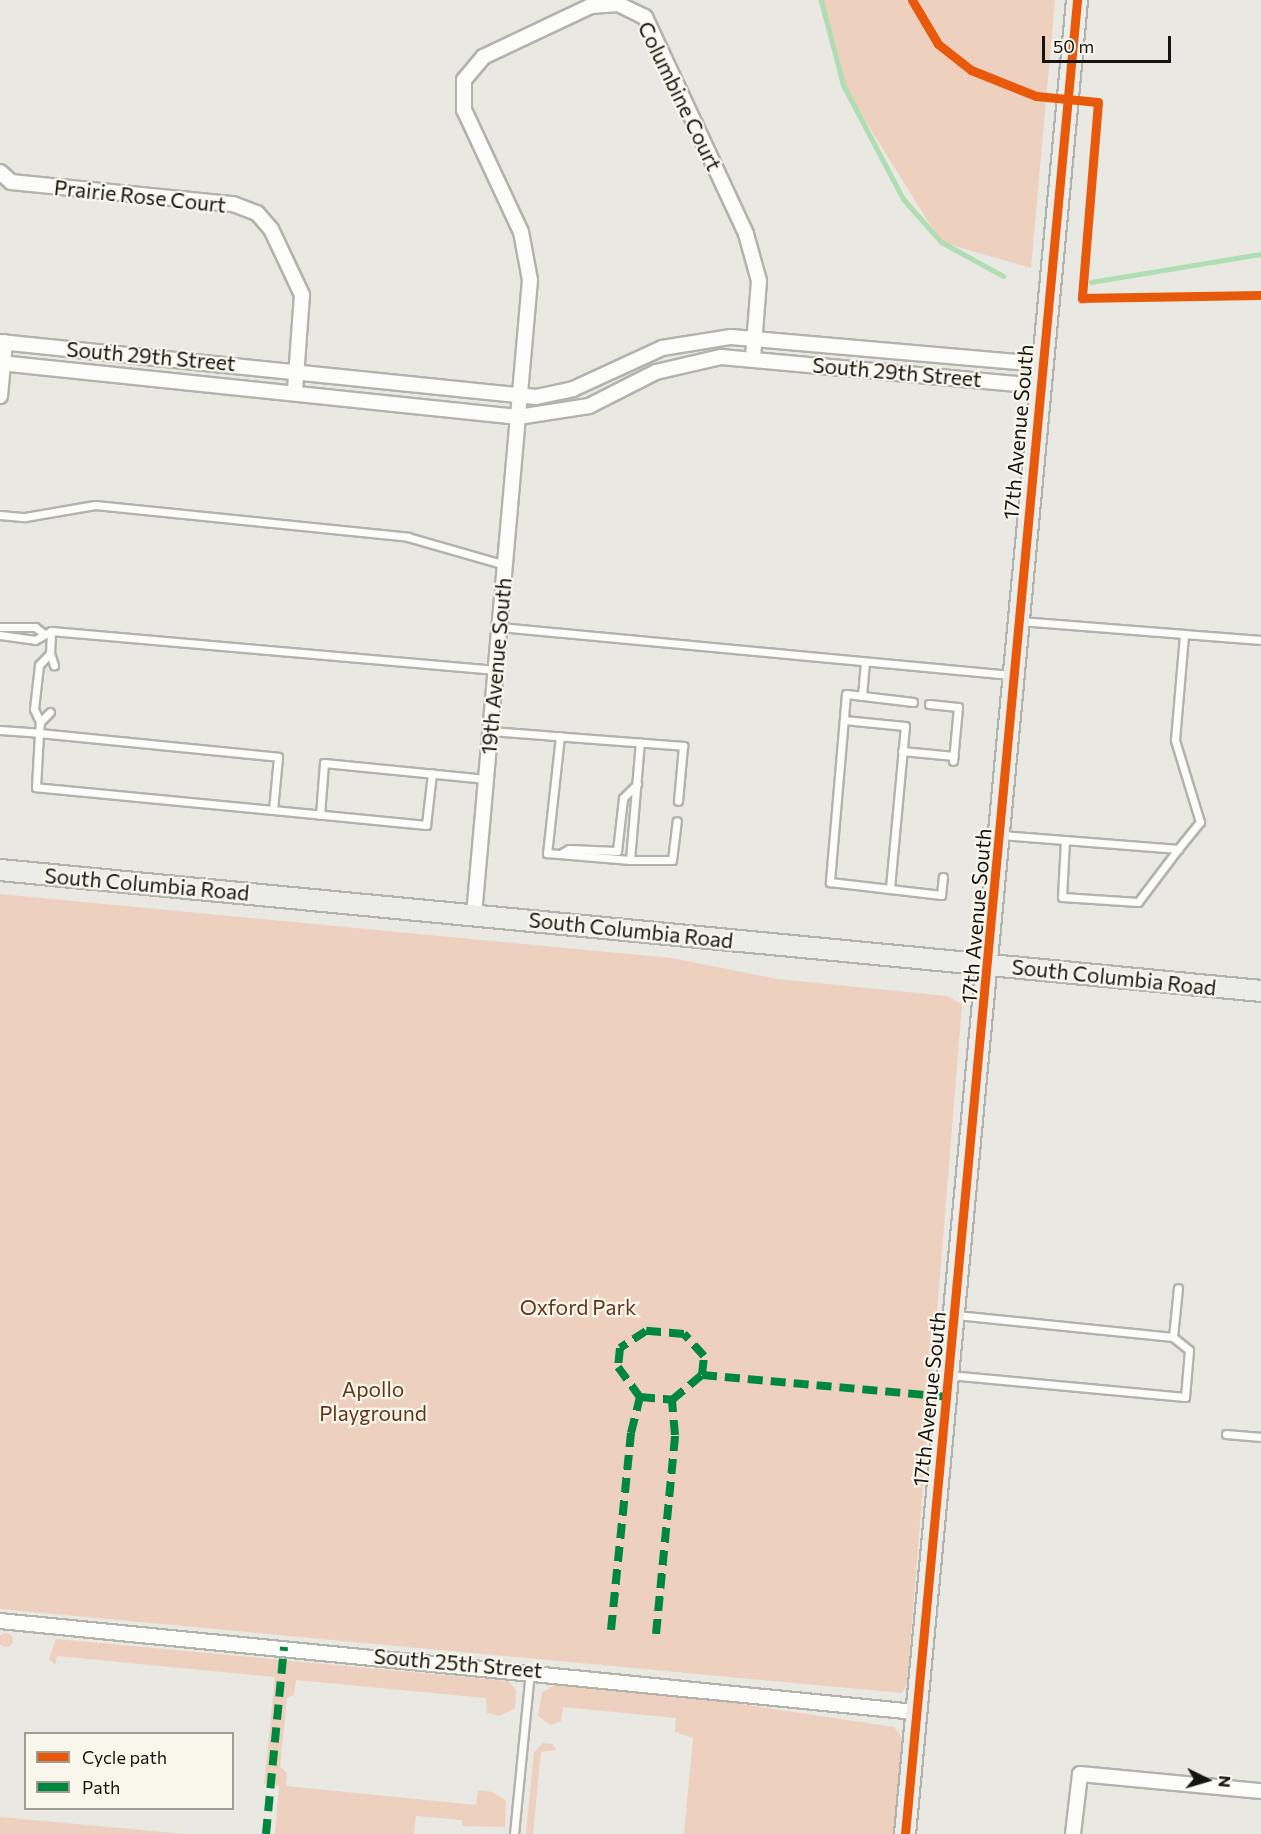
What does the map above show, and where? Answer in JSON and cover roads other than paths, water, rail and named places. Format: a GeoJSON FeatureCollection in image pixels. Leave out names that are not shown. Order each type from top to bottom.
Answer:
{"type":"FeatureCollection","features":[{"type":"Feature","properties":{"kind":"street","name":"17th Avenue South"},"geometry":{"type":"LineString","coordinates":[[905,1834],[915,1712],[990,965],[1040,386],[1077,0]]}},
{"type":"Feature","properties":{"kind":"street","name":"Columbine Court"},"geometry":{"type":"LineString","coordinates":[[520,394],[528,254],[464,110],[464,80],[483,57],[591,6],[618,4],[645,17],[746,234],[759,281],[755,339]]}},
{"type":"Feature","properties":{"kind":"street","name":"Prairie Rose Court"},"geometry":{"type":"LineString","coordinates":[[0,172],[11,182],[232,204],[257,213],[271,229],[302,295],[298,370]]}},
{"type":"Feature","properties":{"kind":"street","name":"South 29th Street"},"geometry":{"type":"LineString","coordinates":[[1040,386],[753,358],[689,361],[589,406],[518,417],[295,391],[1,363],[2,342],[520,394],[556,395],[685,342],[755,339],[1042,364]]}},
{"type":"Feature","properties":{"kind":"street"},"geometry":{"type":"LineString","coordinates":[[753,358],[755,339]]}},
{"type":"Feature","properties":{"kind":"street"},"geometry":{"type":"LineString","coordinates":[[0,396],[1,363]]}},
{"type":"Feature","properties":{"kind":"street"},"geometry":{"type":"LineString","coordinates":[[295,391],[298,370]]}},
{"type":"Feature","properties":{"kind":"street"},"geometry":{"type":"LineString","coordinates":[[518,417],[520,394]]}},
{"type":"Feature","properties":{"kind":"street","name":"19th Avenue South"},"geometry":{"type":"LineString","coordinates":[[474,915],[518,417]]}},
{"type":"Feature","properties":{"kind":"street","name":"South Columbia Road"},"geometry":{"type":"LineString","coordinates":[[2,872],[474,915],[1261,992]]}},
{"type":"Feature","properties":{"kind":"street","name":"South 25th Street"},"geometry":{"type":"LineString","coordinates":[[0,1621],[530,1670],[915,1712]]}},
{"type":"Feature","properties":{"kind":"street"},"geometry":{"type":"LineString","coordinates":[[1073,1834],[1080,1774],[1261,1791]]}},
{"type":"Feature","properties":{"kind":"lane"},"geometry":{"type":"LineString","coordinates":[[0,515],[103,505],[408,537],[505,565]]}},
{"type":"Feature","properties":{"kind":"lane"},"geometry":{"type":"LineString","coordinates":[[1020,621],[1261,640]]}},
{"type":"Feature","properties":{"kind":"lane"},"geometry":{"type":"LineString","coordinates":[[0,627],[35,627],[47,632],[496,670]]}},
{"type":"Feature","properties":{"kind":"lane"},"geometry":{"type":"LineString","coordinates":[[500,627],[865,663],[1015,675]]}},
{"type":"Feature","properties":{"kind":"lane"},"geometry":{"type":"LineString","coordinates":[[0,635],[35,640],[47,632]]}},
{"type":"Feature","properties":{"kind":"lane"},"geometry":{"type":"LineString","coordinates":[[47,632],[54,665]]}},
{"type":"Feature","properties":{"kind":"lane"},"geometry":{"type":"LineString","coordinates":[[1065,840],[1062,897],[1138,902],[1200,822],[1174,740],[1184,634]]}},
{"type":"Feature","properties":{"kind":"lane"},"geometry":{"type":"LineString","coordinates":[[50,653],[39,665],[34,709],[40,722],[36,787],[426,825],[432,773]]}},
{"type":"Feature","properties":{"kind":"lane"},"geometry":{"type":"LineString","coordinates":[[862,696],[865,663]]}},
{"type":"Feature","properties":{"kind":"lane"},"geometry":{"type":"LineString","coordinates":[[913,702],[846,694],[830,882],[941,895],[943,877]]}},
{"type":"Feature","properties":{"kind":"lane"},"geometry":{"type":"LineString","coordinates":[[902,751],[953,758],[958,707],[929,704]]}},
{"type":"Feature","properties":{"kind":"lane"},"geometry":{"type":"LineString","coordinates":[[40,722],[50,712]]}},
{"type":"Feature","properties":{"kind":"lane"},"geometry":{"type":"LineString","coordinates":[[844,720],[905,726],[890,889]]}},
{"type":"Feature","properties":{"kind":"lane"},"geometry":{"type":"LineString","coordinates":[[0,730],[278,757],[273,810]]}},
{"type":"Feature","properties":{"kind":"lane"},"geometry":{"type":"LineString","coordinates":[[490,730],[683,746],[678,801]]}},
{"type":"Feature","properties":{"kind":"lane"},"geometry":{"type":"LineString","coordinates":[[560,736],[548,853],[630,861],[672,860],[676,821]]}},
{"type":"Feature","properties":{"kind":"lane"},"geometry":{"type":"LineString","coordinates":[[630,861],[640,742]]}},
{"type":"Feature","properties":{"kind":"lane"},"geometry":{"type":"LineString","coordinates":[[320,815],[324,763],[486,779]]}},
{"type":"Feature","properties":{"kind":"lane"},"geometry":{"type":"LineString","coordinates":[[560,854],[569,849],[617,851],[623,798],[637,784]]}},
{"type":"Feature","properties":{"kind":"lane"},"geometry":{"type":"LineString","coordinates":[[1001,834],[1178,849]]}},
{"type":"Feature","properties":{"kind":"lane"},"geometry":{"type":"LineString","coordinates":[[1173,1337],[1178,1288]]}},
{"type":"Feature","properties":{"kind":"lane"},"geometry":{"type":"LineString","coordinates":[[949,1375],[1185,1397],[1189,1350],[1173,1337],[955,1315]]}},
{"type":"Feature","properties":{"kind":"lane"},"geometry":{"type":"LineString","coordinates":[[1226,1434],[1261,1437]]}},
{"type":"Feature","properties":{"kind":"lane"},"geometry":{"type":"LineString","coordinates":[[514,1834],[530,1670]]}},
{"type":"Feature","properties":{"kind":"waterway"},"geometry":{"type":"LineString","coordinates":[[821,0],[843,85],[903,199],[941,242],[1003,276]]}},
{"type":"Feature","properties":{"kind":"waterway"},"geometry":{"type":"LineString","coordinates":[[1091,282],[1261,254]]}},
{"type":"Feature","properties":{"kind":"park label","name":"Oxford Park"},"geometry":{"type":"Point","coordinates":[578,1307]}},
{"type":"Feature","properties":{"kind":"park label","name":"Apollo Playground"},"geometry":{"type":"Point","coordinates":[373,1401]}}]}
